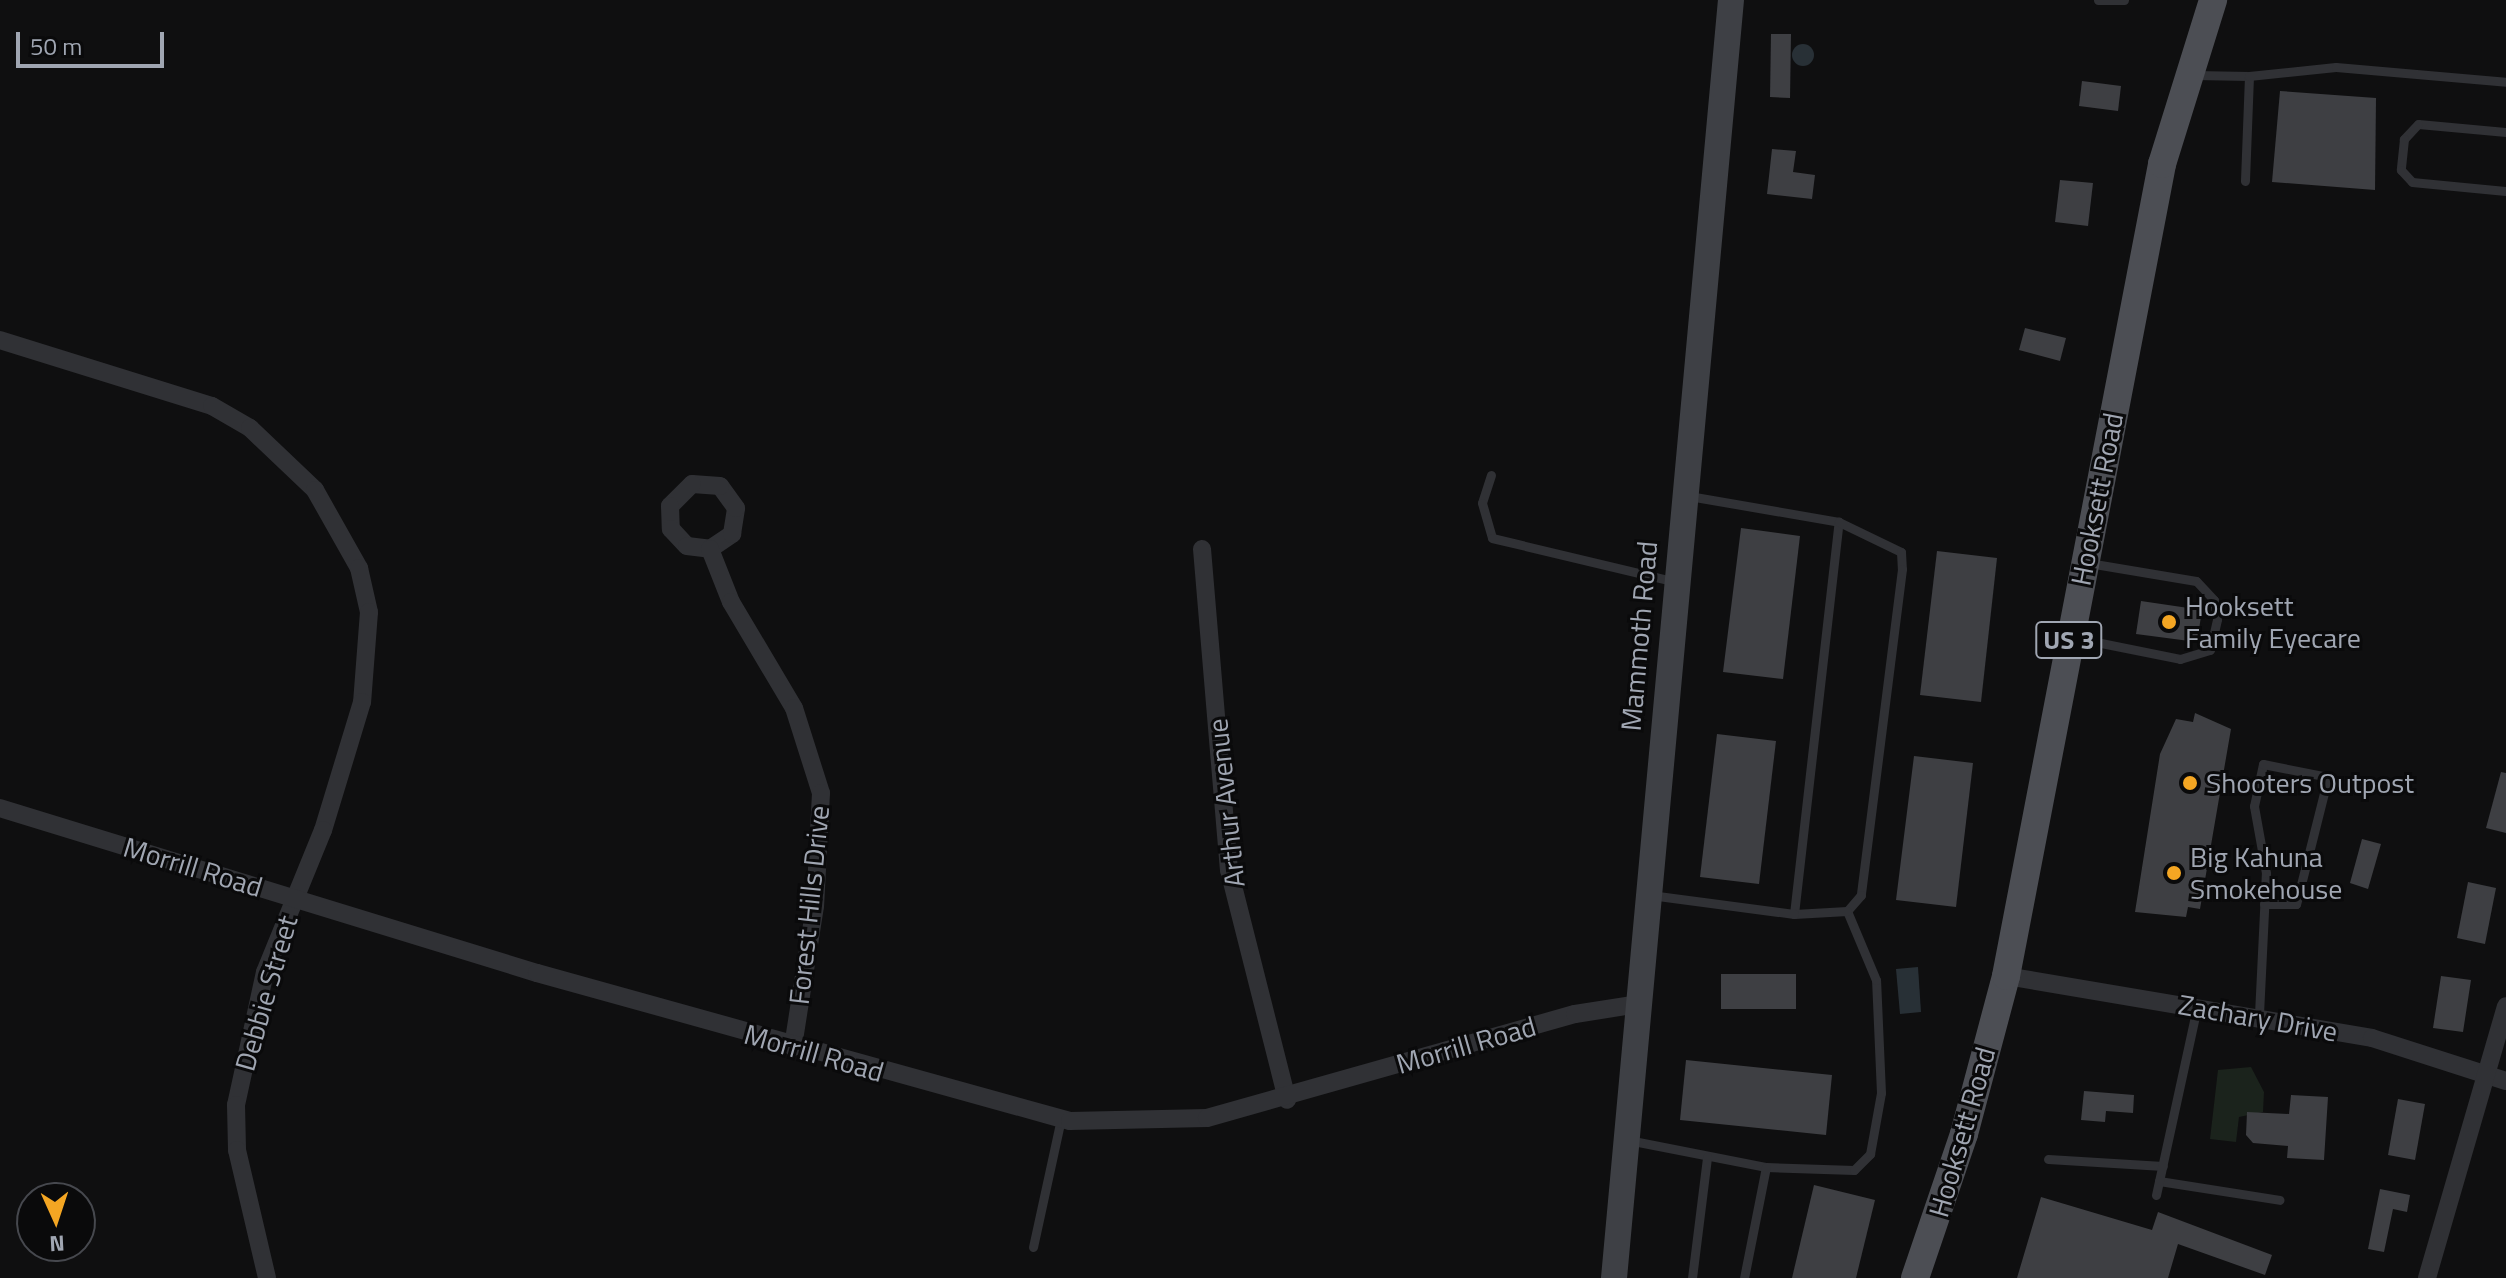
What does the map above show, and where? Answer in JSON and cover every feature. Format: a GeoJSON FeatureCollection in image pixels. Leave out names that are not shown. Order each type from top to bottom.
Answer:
{"type":"FeatureCollection","features":[{"type":"Feature","properties":{"kind":"main road","name":"Mammoth Road"},"geometry":{"type":"LineString","coordinates":[[1614,1278],[1731,0]]}},
{"type":"Feature","properties":{"kind":"main road","name":"Hooksett Road"},"geometry":{"type":"LineString","coordinates":[[1915,1278],[1964,1134],[2006,976],[2084,563],[2184,73],[2213,0]]}},
{"type":"Feature","properties":{"kind":"street","name":"Debbie Street"},"geometry":{"type":"LineString","coordinates":[[0,340],[212,406],[286,455],[340,527],[369,612],[369,656],[351,746],[294,897],[246,1038],[236,1105],[237,1150],[267,1278]]}},
{"type":"Feature","properties":{"kind":"street","name":"Forest Hills Drive"},"geometry":{"type":"LineString","coordinates":[[710,549],[731,602],[794,708],[821,793],[815,906],[793,1047]]}},
{"type":"Feature","properties":{"kind":"street","name":"Arthur Avenue"},"geometry":{"type":"LineString","coordinates":[[1202,549],[1229,870],[1287,1100]]}},
{"type":"Feature","properties":{"kind":"street","name":"Morrill Road"},"geometry":{"type":"LineString","coordinates":[[0,808],[793,1047],[1061,1119],[1164,1123],[1287,1100],[1488,1037],[1639,1004]]}},
{"type":"Feature","properties":{"kind":"street","name":"Zachary Drive"},"geometry":{"type":"LineString","coordinates":[[2006,976],[2259,1014],[2372,1038],[2506,1081]]}},
{"type":"Feature","properties":{"kind":"street"},"geometry":{"type":"LineString","coordinates":[[2427,1278],[2506,1006]]}},
{"type":"Feature","properties":{"kind":"lane"},"geometry":{"type":"LineString","coordinates":[[2098,0],[2124,0]]}},
{"type":"Feature","properties":{"kind":"lane"},"geometry":{"type":"LineString","coordinates":[[2184,73],[2249,76],[2336,67],[2506,82]]}},
{"type":"Feature","properties":{"kind":"lane"},"geometry":{"type":"LineString","coordinates":[[2245,181],[2249,76]]}},
{"type":"Feature","properties":{"kind":"lane"},"geometry":{"type":"LineString","coordinates":[[2506,132],[2418,124],[2404,139],[2401,170],[2412,182],[2506,191]]}},
{"type":"Feature","properties":{"kind":"lane"},"geometry":{"type":"LineString","coordinates":[[1491,475],[1482,503],[1492,538],[1676,582]]}},
{"type":"Feature","properties":{"kind":"lane"},"geometry":{"type":"LineString","coordinates":[[1649,895],[1794,914],[1847,911],[1861,895],[1902,569],[1901,552],[1839,522],[1684,496]]}},
{"type":"Feature","properties":{"kind":"lane"},"geometry":{"type":"LineString","coordinates":[[1794,914],[1839,522]]}},
{"type":"Feature","properties":{"kind":"lane"},"geometry":{"type":"LineString","coordinates":[[2070,637],[2180,659],[2210,650],[2217,619],[2214,600],[2196,581],[2084,563]]}},
{"type":"Feature","properties":{"kind":"lane"},"geometry":{"type":"LineString","coordinates":[[2259,1014],[2264,904],[2254,806],[2263,764],[2328,777],[2296,904],[2264,904]]}},
{"type":"Feature","properties":{"kind":"lane"},"geometry":{"type":"LineString","coordinates":[[1628,1140],[1766,1167],[1834,1173],[1854,1170],[1870,1154],[1881,1093],[1880,1009],[1869,952],[1847,911]]}},
{"type":"Feature","properties":{"kind":"lane"},"geometry":{"type":"LineString","coordinates":[[2156,1195],[2197,1007]]}},
{"type":"Feature","properties":{"kind":"lane"},"geometry":{"type":"LineString","coordinates":[[1033,1247],[1061,1119]]}},
{"type":"Feature","properties":{"kind":"lane"},"geometry":{"type":"LineString","coordinates":[[1692,1278],[1707,1157]]}},
{"type":"Feature","properties":{"kind":"lane"},"geometry":{"type":"LineString","coordinates":[[2048,1159],[2163,1166]]}},
{"type":"Feature","properties":{"kind":"lane"},"geometry":{"type":"LineString","coordinates":[[1744,1278],[1766,1167]]}},
{"type":"Feature","properties":{"kind":"lane"},"geometry":{"type":"LineString","coordinates":[[2159,1181],[2280,1200]]}},
{"type":"Feature","properties":{"kind":"shaded area"},"geometry":{"type":"Polygon","coordinates":[[[1799,44],[1807,44],[1814,55],[1807,66],[1799,66],[1792,59],[1792,51],[1799,44]]]}},
{"type":"Feature","properties":{"kind":"shaded area"},"geometry":{"type":"Polygon","coordinates":[[[1918,967],[1921,1012],[1900,1014],[1896,969],[1918,967]]]}},
{"type":"Feature","properties":{"kind":"shaded area"},"geometry":{"type":"Polygon","coordinates":[[[2251,1067],[2264,1092],[2263,1112],[2239,1117],[2236,1142],[2210,1139],[2218,1070],[2251,1067]]]}},
{"type":"Feature","properties":{"kind":"building"},"geometry":{"type":"Polygon","coordinates":[[[1771,34],[1791,34],[1790,98],[1770,97],[1771,34]]]}},
{"type":"Feature","properties":{"kind":"building"},"geometry":{"type":"Polygon","coordinates":[[[2082,81],[2121,86],[2118,111],[2079,106],[2082,81]]]}},
{"type":"Feature","properties":{"kind":"building"},"geometry":{"type":"Polygon","coordinates":[[[2280,91],[2376,98],[2375,190],[2272,182],[2280,91]]]}},
{"type":"Feature","properties":{"kind":"building"},"geometry":{"type":"Polygon","coordinates":[[[1772,149],[1796,151],[1793,172],[1815,175],[1812,199],[1767,194],[1772,149]]]}},
{"type":"Feature","properties":{"kind":"building"},"geometry":{"type":"Polygon","coordinates":[[[2060,180],[2093,183],[2088,226],[2055,222],[2060,180]]]}},
{"type":"Feature","properties":{"kind":"building"},"geometry":{"type":"Polygon","coordinates":[[[2025,328],[2066,338],[2060,361],[2019,350],[2025,328]]]}},
{"type":"Feature","properties":{"kind":"building"},"geometry":{"type":"Polygon","coordinates":[[[1741,528],[1800,536],[1783,679],[1723,672],[1741,528]]]}},
{"type":"Feature","properties":{"kind":"building"},"geometry":{"type":"Polygon","coordinates":[[[1937,551],[1997,558],[1981,702],[1920,695],[1937,551]]]}},
{"type":"Feature","properties":{"kind":"building","name":"Hooksett Family Eyecare"},"geometry":{"type":"Polygon","coordinates":[[[2141,601],[2202,610],[2197,642],[2136,634],[2141,601]]]}},
{"type":"Feature","properties":{"kind":"building"},"geometry":{"type":"Polygon","coordinates":[[[2195,713],[2231,729],[2200,909],[2188,907],[2186,917],[2135,912],[2160,754],[2176,719],[2193,722],[2195,713]]]}},
{"type":"Feature","properties":{"kind":"building"},"geometry":{"type":"Polygon","coordinates":[[[1717,734],[1776,741],[1759,884],[1700,877],[1717,734]]]}},
{"type":"Feature","properties":{"kind":"building"},"geometry":{"type":"Polygon","coordinates":[[[1914,756],[1973,763],[1956,907],[1896,900],[1914,756]]]}},
{"type":"Feature","properties":{"kind":"building"},"geometry":{"type":"Polygon","coordinates":[[[2501,772],[2506,773],[2506,833],[2486,828],[2501,772]]]}},
{"type":"Feature","properties":{"kind":"building"},"geometry":{"type":"Polygon","coordinates":[[[2362,839],[2381,844],[2368,889],[2350,883],[2362,839]]]}},
{"type":"Feature","properties":{"kind":"building"},"geometry":{"type":"Polygon","coordinates":[[[2468,882],[2496,888],[2485,944],[2457,938],[2468,882]]]}},
{"type":"Feature","properties":{"kind":"building"},"geometry":{"type":"Polygon","coordinates":[[[1721,974],[1796,974],[1796,1009],[1721,1009],[1721,974]]]}},
{"type":"Feature","properties":{"kind":"building"},"geometry":{"type":"Polygon","coordinates":[[[2441,976],[2471,980],[2463,1032],[2433,1028],[2441,976]]]}},
{"type":"Feature","properties":{"kind":"building"},"geometry":{"type":"Polygon","coordinates":[[[1686,1060],[1832,1075],[1826,1135],[1680,1120],[1686,1060]]]}},
{"type":"Feature","properties":{"kind":"building"},"geometry":{"type":"Polygon","coordinates":[[[2084,1091],[2134,1095],[2133,1113],[2106,1111],[2105,1122],[2081,1120],[2084,1091]]]}},
{"type":"Feature","properties":{"kind":"building"},"geometry":{"type":"Polygon","coordinates":[[[2291,1095],[2328,1097],[2324,1160],[2287,1158],[2288,1146],[2253,1143],[2246,1135],[2247,1112],[2289,1114],[2291,1095]]]}},
{"type":"Feature","properties":{"kind":"building"},"geometry":{"type":"Polygon","coordinates":[[[2398,1099],[2425,1104],[2415,1160],[2388,1155],[2398,1099]]]}},
{"type":"Feature","properties":{"kind":"building"},"geometry":{"type":"Polygon","coordinates":[[[1814,1185],[1875,1200],[1856,1278],[1792,1278],[1814,1185]]]}},
{"type":"Feature","properties":{"kind":"building"},"geometry":{"type":"Polygon","coordinates":[[[2380,1189],[2410,1195],[2407,1212],[2393,1209],[2384,1252],[2368,1249],[2380,1189]]]}},
{"type":"Feature","properties":{"kind":"building"},"geometry":{"type":"Polygon","coordinates":[[[2041,1197],[2152,1230],[2158,1212],[2272,1255],[2265,1275],[2178,1244],[2168,1278],[2017,1278],[2041,1197]]]}},
{"type":"Feature","properties":{"kind":"place","name":"Hooksett Family Eyecare"},"geometry":{"type":"Point","coordinates":[2169,622]}},
{"type":"Feature","properties":{"kind":"place","name":"Shooters Outpost"},"geometry":{"type":"Point","coordinates":[2190,783]}},
{"type":"Feature","properties":{"kind":"place","name":"Big Kahuna Smokehouse"},"geometry":{"type":"Point","coordinates":[2174,873]}}]}
